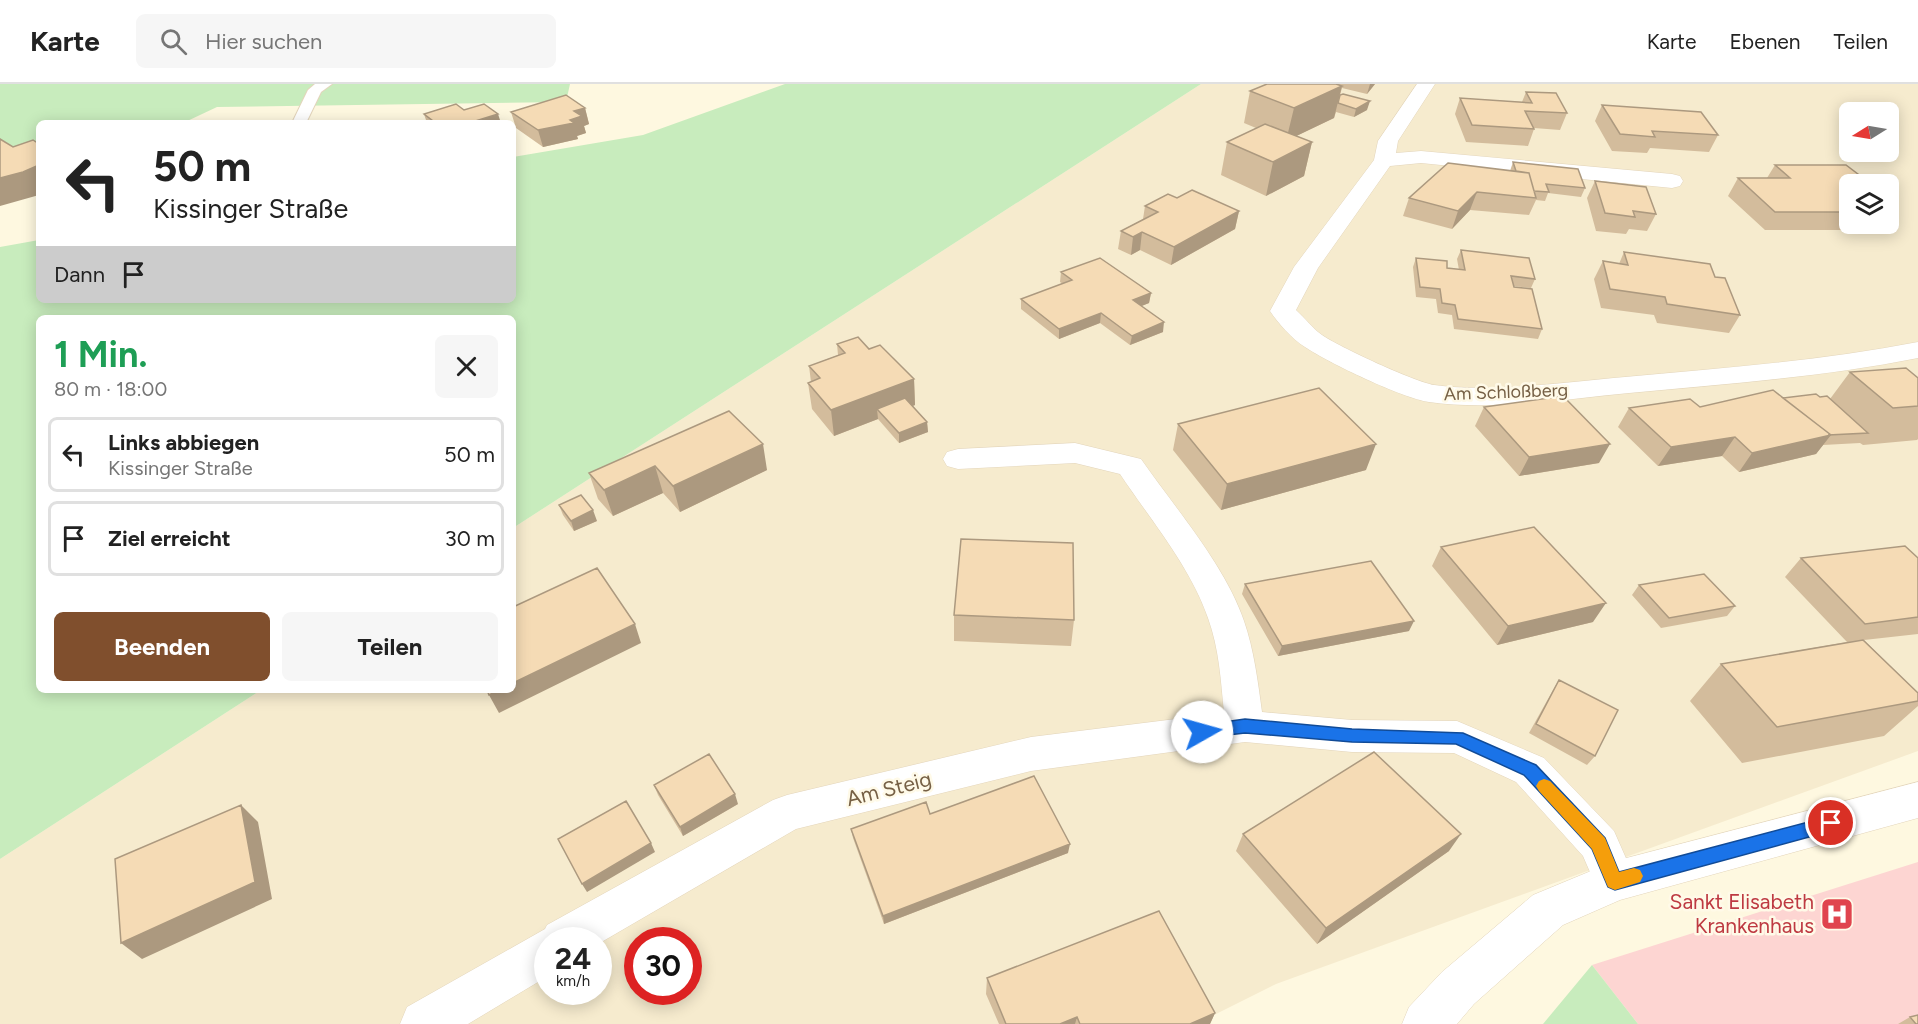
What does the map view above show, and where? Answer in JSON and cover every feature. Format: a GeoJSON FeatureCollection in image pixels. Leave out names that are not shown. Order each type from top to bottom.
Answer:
{"type":"FeatureCollection","features":[{"type":"Feature","properties":{"kind":"street","name":"Am Schloßberg"},"geometry":{"type":"LineString","coordinates":[[1426,84],[1388,141],[1384,160],[1306,267],[1283,311],[1313,341],[1393,380],[1428,393],[1464,396],[1563,391],[1862,362],[1918,350]]}},
{"type":"Feature","properties":{"kind":"street"},"geometry":{"type":"LineString","coordinates":[[1384,160],[1421,157],[1672,181]]}},
{"type":"Feature","properties":{"kind":"street"},"geometry":{"type":"LineString","coordinates":[[1862,362],[1890,381]]}},
{"type":"Feature","properties":{"kind":"street"},"geometry":{"type":"LineString","coordinates":[[958,459],[1075,453],[1130,466],[1179,538],[1223,611],[1239,678],[1245,726]]}},
{"type":"Feature","properties":{"kind":"street","name":"Am Steig"},"geometry":{"type":"LineString","coordinates":[[586,927],[787,813],[1031,754],[1245,726],[1352,736],[1457,737],[1530,770],[1599,844],[1615,881]]}},
{"type":"Feature","properties":{"kind":"street"},"geometry":{"type":"LineString","coordinates":[[1426,1024],[1458,988],[1548,910],[1615,881],[1918,800]]}},
{"type":"Feature","properties":{"kind":"street"},"geometry":{"type":"LineString","coordinates":[[424,1024],[534,958]]}},
{"type":"Feature","properties":{"kind":"lane"},"geometry":{"type":"LineString","coordinates":[[300,120],[315,90],[325,84]]}},
{"type":"Feature","properties":{"kind":"shaded area"},"geometry":{"type":"Polygon","coordinates":[[[1201,84],[1918,84],[1918,751],[1276,984],[1196,1024],[0,1024],[0,859],[256,693],[516,693],[516,526],[1201,84]]]}},
{"type":"Feature","properties":{"kind":"shaded area","name":"Sankt Elisabeth Krankenhaus"},"geometry":{"type":"Polygon","coordinates":[[[1918,862],[1918,1024],[1638,1024],[1592,965],[1918,862]]]}},
{"type":"Feature","properties":{"kind":"green space"},"geometry":{"type":"Polygon","coordinates":[[[0,84],[570,84],[566,102],[217,107],[189,120],[36,120],[36,148],[0,146],[0,84]]]}},
{"type":"Feature","properties":{"kind":"green space"},"geometry":{"type":"Polygon","coordinates":[[[785,84],[1201,84],[516,526],[516,315],[36,315],[36,693],[256,693],[0,859],[0,247],[36,241],[36,303],[516,303],[516,156],[643,135],[785,84]]]}},
{"type":"Feature","properties":{"kind":"green space"},"geometry":{"type":"Polygon","coordinates":[[[1592,965],[1638,1024],[1543,1024],[1592,965]]]}},
{"type":"Feature","properties":{"kind":"building"},"geometry":{"type":"Polygon","coordinates":[[[1267,84],[1336,84],[1342,86],[1294,108],[1250,91],[1267,84]]]}},
{"type":"Feature","properties":{"kind":"building"},"geometry":{"type":"Polygon","coordinates":[[[1526,92],[1556,93],[1567,113],[1525,111],[1534,129],[1472,125],[1460,98],[1532,103],[1526,92]]]}},
{"type":"Feature","properties":{"kind":"building"},"geometry":{"type":"Polygon","coordinates":[[[566,95],[585,108],[574,111],[582,116],[570,120],[574,123],[538,130],[511,112],[566,95]]]}},
{"type":"Feature","properties":{"kind":"building"},"geometry":{"type":"Polygon","coordinates":[[[1340,95],[1370,101],[1356,109],[1338,103],[1340,95]]]}},
{"type":"Feature","properties":{"kind":"building"},"geometry":{"type":"Polygon","coordinates":[[[456,104],[464,110],[484,104],[498,114],[479,120],[432,120],[424,114],[456,104]]]}},
{"type":"Feature","properties":{"kind":"building"},"geometry":{"type":"Polygon","coordinates":[[[1602,105],[1701,112],[1718,135],[1652,131],[1655,137],[1620,134],[1602,105]]]}},
{"type":"Feature","properties":{"kind":"building"},"geometry":{"type":"Polygon","coordinates":[[[1265,124],[1312,142],[1273,162],[1227,142],[1265,124]]]}},
{"type":"Feature","properties":{"kind":"building"},"geometry":{"type":"Polygon","coordinates":[[[0,139],[13,147],[33,140],[36,142],[36,166],[0,178],[0,139]]]}},
{"type":"Feature","properties":{"kind":"building"},"geometry":{"type":"Polygon","coordinates":[[[1513,162],[1578,169],[1585,188],[1546,184],[1549,192],[1534,191],[1529,173],[1516,171],[1513,162]]]}},
{"type":"Feature","properties":{"kind":"building"},"geometry":{"type":"Polygon","coordinates":[[[1448,163],[1529,173],[1536,198],[1477,192],[1458,211],[1409,198],[1448,163]]]}},
{"type":"Feature","properties":{"kind":"building"},"geometry":{"type":"Polygon","coordinates":[[[1775,165],[1846,165],[1858,174],[1839,174],[1839,212],[1775,212],[1738,178],[1790,178],[1775,165]]]}},
{"type":"Feature","properties":{"kind":"building"},"geometry":{"type":"Polygon","coordinates":[[[1595,181],[1646,187],[1656,214],[1633,211],[1635,217],[1605,213],[1595,181]]]}},
{"type":"Feature","properties":{"kind":"building"},"geometry":{"type":"Polygon","coordinates":[[[1192,190],[1239,211],[1174,247],[1142,232],[1133,237],[1121,231],[1158,212],[1145,206],[1168,194],[1177,198],[1192,190]]]}},
{"type":"Feature","properties":{"kind":"building"},"geometry":{"type":"Polygon","coordinates":[[[1461,250],[1529,258],[1535,279],[1511,276],[1514,287],[1532,289],[1542,329],[1458,319],[1455,305],[1442,303],[1440,289],[1420,287],[1416,258],[1447,261],[1447,268],[1465,270],[1461,250]]]}},
{"type":"Feature","properties":{"kind":"building"},"geometry":{"type":"Polygon","coordinates":[[[1624,252],[1710,264],[1715,277],[1725,278],[1740,315],[1667,304],[1665,297],[1610,289],[1603,261],[1628,265],[1624,252]]]}},
{"type":"Feature","properties":{"kind":"building"},"geometry":{"type":"Polygon","coordinates":[[[1100,258],[1151,293],[1133,300],[1164,322],[1132,336],[1101,313],[1059,329],[1021,299],[1072,280],[1061,272],[1100,258]]]}},
{"type":"Feature","properties":{"kind":"building"},"geometry":{"type":"Polygon","coordinates":[[[858,337],[869,349],[880,345],[914,379],[831,410],[808,383],[820,378],[809,366],[845,353],[837,344],[858,337]]]}},
{"type":"Feature","properties":{"kind":"building"},"geometry":{"type":"Polygon","coordinates":[[[1906,368],[1918,378],[1918,406],[1893,408],[1850,372],[1906,368]]]}},
{"type":"Feature","properties":{"kind":"building"},"geometry":{"type":"Polygon","coordinates":[[[1319,388],[1376,444],[1227,484],[1178,424],[1319,388]]]}},
{"type":"Feature","properties":{"kind":"building"},"geometry":{"type":"Polygon","coordinates":[[[1773,390],[1831,435],[1752,453],[1735,437],[1671,447],[1629,408],[1690,399],[1700,407],[1773,390]]]}},
{"type":"Feature","properties":{"kind":"building"},"geometry":{"type":"Polygon","coordinates":[[[1816,394],[1820,397],[1827,396],[1868,433],[1831,435],[1783,398],[1816,394]]]}},
{"type":"Feature","properties":{"kind":"building"},"geometry":{"type":"Polygon","coordinates":[[[1563,396],[1610,444],[1529,457],[1484,407],[1563,396]]]}},
{"type":"Feature","properties":{"kind":"building"},"geometry":{"type":"Polygon","coordinates":[[[905,398],[927,422],[899,433],[877,409],[905,398]]]}},
{"type":"Feature","properties":{"kind":"building"},"geometry":{"type":"Polygon","coordinates":[[[729,411],[763,444],[673,486],[655,466],[604,490],[589,473],[729,411]]]}},
{"type":"Feature","properties":{"kind":"building"},"geometry":{"type":"Polygon","coordinates":[[[581,495],[593,510],[571,521],[559,505],[581,495]]]}},
{"type":"Feature","properties":{"kind":"building"},"geometry":{"type":"Polygon","coordinates":[[[1534,527],[1606,603],[1508,626],[1441,547],[1534,527]]]}},
{"type":"Feature","properties":{"kind":"building"},"geometry":{"type":"Polygon","coordinates":[[[961,539],[1073,543],[1074,620],[954,615],[961,539]]]}},
{"type":"Feature","properties":{"kind":"building"},"geometry":{"type":"Polygon","coordinates":[[[1905,546],[1918,558],[1918,617],[1865,624],[1801,558],[1905,546]]]}},
{"type":"Feature","properties":{"kind":"building"},"geometry":{"type":"Polygon","coordinates":[[[1371,561],[1414,621],[1282,646],[1245,584],[1371,561]]]}},
{"type":"Feature","properties":{"kind":"building"},"geometry":{"type":"Polygon","coordinates":[[[597,568],[635,624],[516,682],[516,606],[597,568]]]}},
{"type":"Feature","properties":{"kind":"building"},"geometry":{"type":"Polygon","coordinates":[[[1704,574],[1735,606],[1669,618],[1639,585],[1704,574]]]}},
{"type":"Feature","properties":{"kind":"building"},"geometry":{"type":"Polygon","coordinates":[[[1863,640],[1918,693],[1918,701],[1777,727],[1721,664],[1863,640]]]}},
{"type":"Feature","properties":{"kind":"building"},"geometry":{"type":"Polygon","coordinates":[[[1559,680],[1618,710],[1595,756],[1536,724],[1559,680]]]}},
{"type":"Feature","properties":{"kind":"building"},"geometry":{"type":"Polygon","coordinates":[[[1374,752],[1461,834],[1326,928],[1243,834],[1374,752]]]}},
{"type":"Feature","properties":{"kind":"building"},"geometry":{"type":"Polygon","coordinates":[[[709,754],[735,794],[680,827],[654,785],[709,754]]]}},
{"type":"Feature","properties":{"kind":"building"},"geometry":{"type":"Polygon","coordinates":[[[1034,776],[1070,844],[883,916],[851,829],[926,802],[930,814],[1034,776]]]}},
{"type":"Feature","properties":{"kind":"building"},"geometry":{"type":"Polygon","coordinates":[[[626,801],[651,843],[582,884],[558,839],[626,801]]]}},
{"type":"Feature","properties":{"kind":"building"},"geometry":{"type":"Polygon","coordinates":[[[241,805],[255,882],[121,943],[115,859],[241,805]]]}},
{"type":"Feature","properties":{"kind":"building"},"geometry":{"type":"Polygon","coordinates":[[[1159,911],[1215,1013],[1190,1024],[1080,1024],[1077,1017],[1060,1024],[1006,1024],[987,978],[1159,911]]]}},
{"type":"Feature","properties":{"kind":"building"},"geometry":{"type":"Polygon","coordinates":[[[1918,1015],[1918,1024],[1916,1024],[1910,1017],[1918,1015]]]}},
{"type":"Feature","properties":{"kind":"slow traffic"},"geometry":{"type":"LineString","coordinates":[[1544,786],[1599,844],[1615,881],[1634,876]]}},
{"type":"Feature","properties":{"kind":"place","name":"Sankt Elisabeth Krankenhaus"},"geometry":{"type":"Point","coordinates":[1837,914]}},
{"type":"Feature","properties":{"kind":"route"},"geometry":{"type":"LineString","coordinates":[[1202,732],[1245,726],[1352,736],[1457,737],[1530,770],[1599,844],[1615,881],[1831,823]]}}]}
